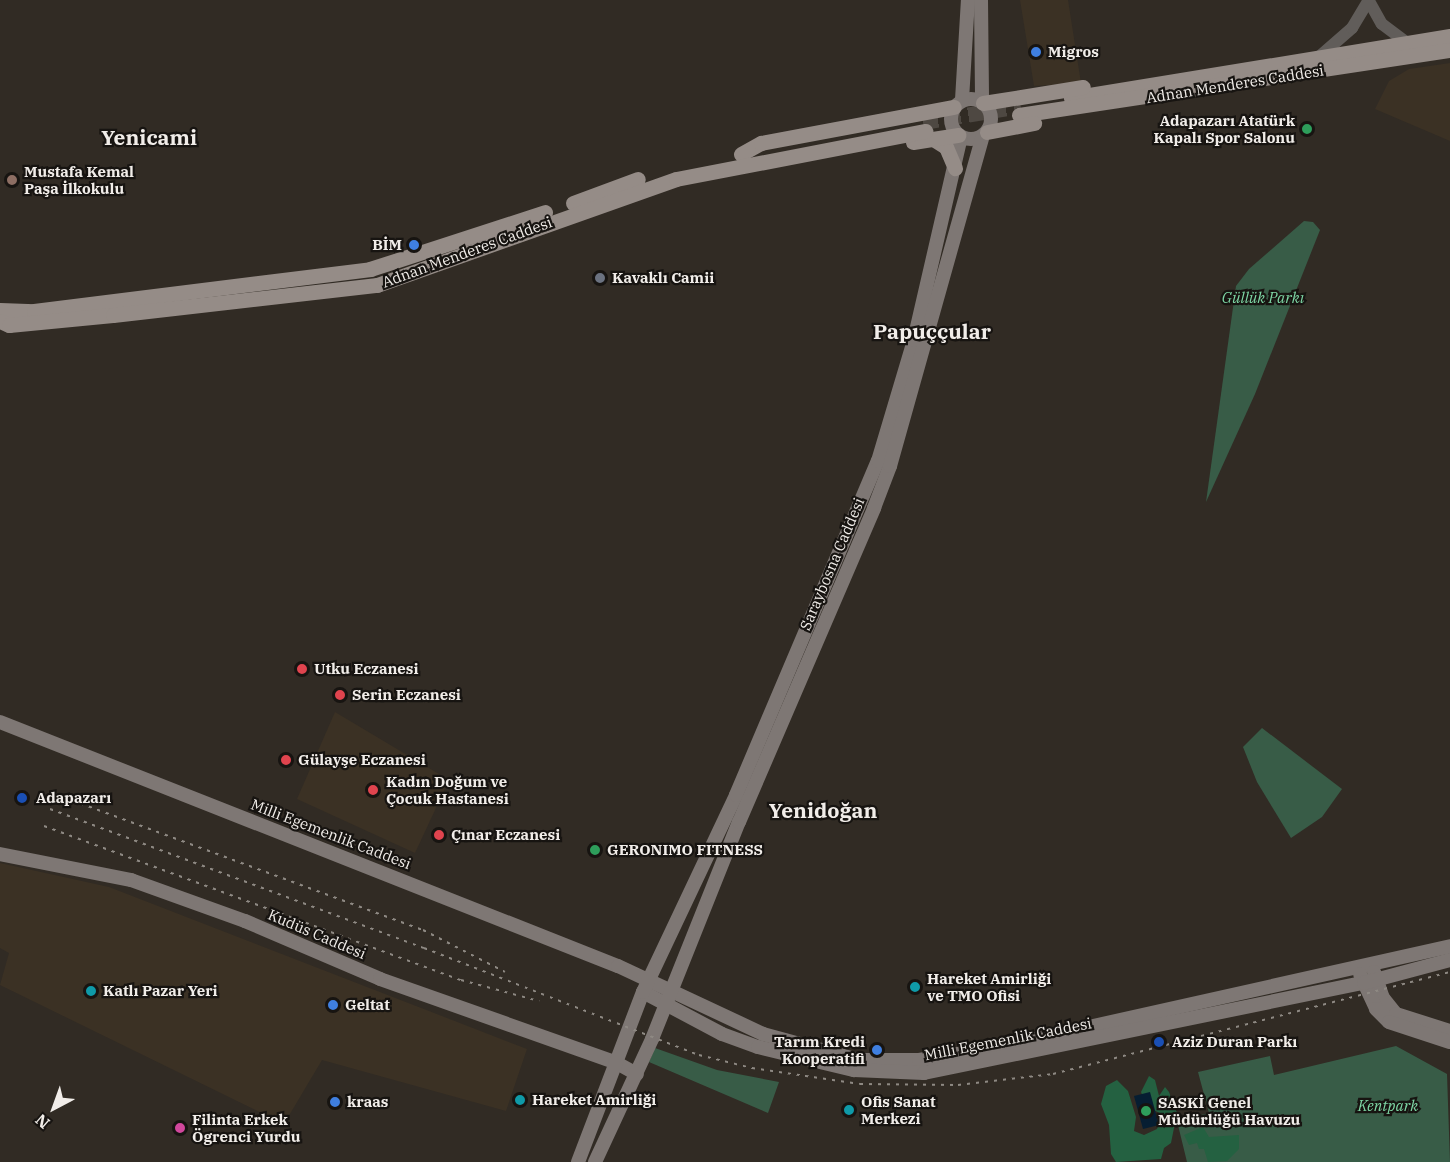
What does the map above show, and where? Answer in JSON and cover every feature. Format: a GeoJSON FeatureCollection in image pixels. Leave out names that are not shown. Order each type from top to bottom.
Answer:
{"type":"FeatureCollection","features":[{"type":"Feature","properties":{"kind":"main road"},"geometry":{"type":"LineString","coordinates":[[960,136],[951,122],[958,104],[968,0]]}},
{"type":"Feature","properties":{"kind":"main road"},"geometry":{"type":"LineString","coordinates":[[981,0],[983,102],[991,119],[985,134]]}},
{"type":"Feature","properties":{"kind":"main road","name":"Adnan Menderes Caddesi"},"geometry":{"type":"LineString","coordinates":[[1017,116],[1195,84],[1320,56],[1450,36]]}},
{"type":"Feature","properties":{"kind":"main road","name":"Adnan Menderes Caddesi"},"geometry":{"type":"LineString","coordinates":[[1195,84],[1450,50]]}},
{"type":"Feature","properties":{"kind":"main road"},"geometry":{"type":"LineString","coordinates":[[981,57],[988,85],[1004,100]]}},
{"type":"Feature","properties":{"kind":"main road"},"geometry":{"type":"LineString","coordinates":[[928,125],[958,104],[1004,100],[1175,75],[1195,84],[1180,100],[999,117],[999,106],[1004,100]]}},
{"type":"Feature","properties":{"kind":"main road"},"geometry":{"type":"LineString","coordinates":[[928,125],[972,139],[1017,116]]}},
{"type":"Feature","properties":{"kind":"main road"},"geometry":{"type":"LineString","coordinates":[[928,125],[946,147],[955,168]]}},
{"type":"Feature","properties":{"kind":"main road","name":"Adnan Menderes Caddesi"},"geometry":{"type":"LineString","coordinates":[[0,310],[33,311],[370,269],[653,175],[741,154],[761,143],[928,125]]}},
{"type":"Feature","properties":{"kind":"main road","name":"Adnan Menderes Caddesi"},"geometry":{"type":"LineString","coordinates":[[3,324],[377,285],[644,188],[758,161],[815,159],[928,125]]}},
{"type":"Feature","properties":{"kind":"main road","name":"Saraybosna Caddesi"},"geometry":{"type":"LineString","coordinates":[[637,1074],[890,466],[985,134]]}},
{"type":"Feature","properties":{"kind":"main road","name":"Saraybosna Caddesi"},"geometry":{"type":"LineString","coordinates":[[615,1062],[646,985],[736,795],[878,461],[914,340],[955,168],[960,136]]}},
{"type":"Feature","properties":{"kind":"main road"},"geometry":{"type":"LineString","coordinates":[[0,300],[33,311]]}},
{"type":"Feature","properties":{"kind":"main road","name":"Milli Egemenlik Caddesi"},"geometry":{"type":"LineString","coordinates":[[0,722],[646,985],[722,1034],[806,1061],[886,1074],[924,1073],[1368,975],[1450,960]]}},
{"type":"Feature","properties":{"kind":"main road","name":"Kudüs Caddesi"},"geometry":{"type":"LineString","coordinates":[[0,854],[131,880],[245,921],[380,979],[615,1062],[637,1074]]}},
{"type":"Feature","properties":{"kind":"main road","name":"Milli Egemenlik Caddesi"},"geometry":{"type":"LineString","coordinates":[[1368,975],[1450,946]]}},
{"type":"Feature","properties":{"kind":"main road"},"geometry":{"type":"LineString","coordinates":[[1368,975],[1396,1014],[1450,1031]]}},
{"type":"Feature","properties":{"kind":"main road"},"geometry":{"type":"LineString","coordinates":[[1368,975],[1376,1009],[1389,1022],[1450,1042]]}},
{"type":"Feature","properties":{"kind":"main road"},"geometry":{"type":"LineString","coordinates":[[578,1162],[615,1062]]}},
{"type":"Feature","properties":{"kind":"main road"},"geometry":{"type":"LineString","coordinates":[[595,1162],[621,1101],[637,1074]]}},
{"type":"Feature","properties":{"kind":"main road"},"geometry":{"type":"LineString","coordinates":[[603,1095],[610,1089],[617,1089],[621,1101]]}},
{"type":"Feature","properties":{"kind":"street"},"geometry":{"type":"LineString","coordinates":[[1320,56],[1342,39],[1369,1],[1382,24],[1406,42]]}},
{"type":"Feature","properties":{"kind":"shaded area"},"geometry":{"type":"Polygon","coordinates":[[[1020,0],[1068,0],[1081,83],[1034,86],[1020,0]]]}},
{"type":"Feature","properties":{"kind":"shaded area"},"geometry":{"type":"Polygon","coordinates":[[[1450,63],[1450,141],[1375,109],[1389,81],[1409,69],[1450,63]]]}},
{"type":"Feature","properties":{"kind":"shaded area","name":"Kadın Doğum ve Çocuk Hastanesi"},"geometry":{"type":"Polygon","coordinates":[[[335,712],[449,780],[415,853],[297,799],[335,712]]]}},
{"type":"Feature","properties":{"kind":"shaded area"},"geometry":{"type":"Polygon","coordinates":[[[0,863],[109,887],[527,1049],[506,1111],[322,1060],[284,1124],[0,985],[9,953],[0,948],[0,863]]]}},
{"type":"Feature","properties":{"kind":"green space","name":"Güllük Parkı"},"geometry":{"type":"Polygon","coordinates":[[[1304,221],[1313,222],[1320,230],[1255,394],[1206,502],[1236,286],[1249,269],[1304,221]]]}},
{"type":"Feature","properties":{"kind":"green space"},"geometry":{"type":"Polygon","coordinates":[[[1262,728],[1342,789],[1322,817],[1291,838],[1257,782],[1243,747],[1262,728]]]}},
{"type":"Feature","properties":{"kind":"green space","name":"Kentpark"},"geometry":{"type":"Polygon","coordinates":[[[1396,1046],[1447,1074],[1450,1162],[1187,1162],[1177,1121],[1209,1113],[1198,1072],[1270,1056],[1274,1075],[1396,1046]]]}},
{"type":"Feature","properties":{"kind":"green space"},"geometry":{"type":"Polygon","coordinates":[[[655,1048],[717,1070],[779,1082],[768,1113],[649,1062],[655,1048]]]}},
{"type":"Feature","properties":{"kind":"green space"},"geometry":{"type":"Polygon","coordinates":[[[1149,1076],[1155,1080],[1159,1096],[1165,1087],[1169,1092],[1177,1113],[1171,1143],[1164,1148],[1161,1159],[1116,1162],[1111,1154],[1109,1125],[1101,1104],[1106,1086],[1117,1080],[1128,1091],[1136,1117],[1134,1131],[1144,1135],[1157,1129],[1162,1114],[1147,1107],[1141,1092],[1149,1076]]]}},
{"type":"Feature","properties":{"kind":"green space"},"geometry":{"type":"Polygon","coordinates":[[[1203,1127],[1209,1137],[1239,1135],[1239,1149],[1227,1161],[1208,1162],[1204,1149],[1199,1149],[1197,1143],[1189,1145],[1184,1135],[1203,1127]]]}},
{"type":"Feature","properties":{"kind":"water","name":"SASKİ Genel Müdürlüğü Havuzu"},"geometry":{"type":"Polygon","coordinates":[[[1150,1092],[1159,1125],[1143,1129],[1134,1096],[1150,1092]]]}},
{"type":"Feature","properties":{"kind":"tunnel"},"geometry":{"type":"LineString","coordinates":[[923,122],[1021,106]]}},
{"type":"Feature","properties":{"kind":"railway"},"geometry":{"type":"LineString","coordinates":[[55,794],[423,930],[505,972]]}},
{"type":"Feature","properties":{"kind":"railway"},"geometry":{"type":"LineString","coordinates":[[50,809],[424,948],[699,1055],[752,1068],[860,1084],[958,1085],[1053,1074],[1450,972]]}},
{"type":"Feature","properties":{"kind":"railway"},"geometry":{"type":"LineString","coordinates":[[44,826],[461,980],[539,1001]]}},
{"type":"Feature","properties":{"kind":"place","name":"Migros"},"geometry":{"type":"Point","coordinates":[1036,52]}},
{"type":"Feature","properties":{"kind":"place","name":"Adapazarı Atatürk Kapalı Spor Salonu"},"geometry":{"type":"Point","coordinates":[1307,129]}},
{"type":"Feature","properties":{"kind":"place","name":"Mustafa Kemal Paşa İlkokulu"},"geometry":{"type":"Point","coordinates":[12,180]}},
{"type":"Feature","properties":{"kind":"place","name":"BİM"},"geometry":{"type":"Point","coordinates":[414,245]}},
{"type":"Feature","properties":{"kind":"place","name":"Kavaklı Camii"},"geometry":{"type":"Point","coordinates":[600,278]}},
{"type":"Feature","properties":{"kind":"place","name":"Utku Eczanesi"},"geometry":{"type":"Point","coordinates":[302,669]}},
{"type":"Feature","properties":{"kind":"place","name":"Serin Eczanesi"},"geometry":{"type":"Point","coordinates":[340,695]}},
{"type":"Feature","properties":{"kind":"place","name":"Gülayşe Eczanesi"},"geometry":{"type":"Point","coordinates":[286,760]}},
{"type":"Feature","properties":{"kind":"place","name":"Kadın Doğum ve Çocuk Hastanesi"},"geometry":{"type":"Point","coordinates":[373,790]}},
{"type":"Feature","properties":{"kind":"place","name":"Adapazarı"},"geometry":{"type":"Point","coordinates":[22,798]}},
{"type":"Feature","properties":{"kind":"place","name":"Çınar Eczanesi"},"geometry":{"type":"Point","coordinates":[439,835]}},
{"type":"Feature","properties":{"kind":"place","name":"GERONIMO FITNESS"},"geometry":{"type":"Point","coordinates":[595,850]}},
{"type":"Feature","properties":{"kind":"place","name":"Hareket Amirliği ve TMO Ofisi"},"geometry":{"type":"Point","coordinates":[915,987]}},
{"type":"Feature","properties":{"kind":"place","name":"Katlı Pazar Yeri"},"geometry":{"type":"Point","coordinates":[91,991]}},
{"type":"Feature","properties":{"kind":"place","name":"Geltat"},"geometry":{"type":"Point","coordinates":[333,1005]}},
{"type":"Feature","properties":{"kind":"place","name":"Aziz Duran Parkı"},"geometry":{"type":"Point","coordinates":[1159,1042]}},
{"type":"Feature","properties":{"kind":"place","name":"Tarım Kredi Kooperatifi"},"geometry":{"type":"Point","coordinates":[877,1050]}},
{"type":"Feature","properties":{"kind":"place","name":"Hareket Amirliği"},"geometry":{"type":"Point","coordinates":[520,1100]}},
{"type":"Feature","properties":{"kind":"place","name":"kraas"},"geometry":{"type":"Point","coordinates":[335,1102]}},
{"type":"Feature","properties":{"kind":"place","name":"Ofis Sanat Merkezi"},"geometry":{"type":"Point","coordinates":[849,1110]}},
{"type":"Feature","properties":{"kind":"place","name":"SASKİ Genel Müdürlüğü Havuzu"},"geometry":{"type":"Point","coordinates":[1146,1111]}},
{"type":"Feature","properties":{"kind":"place","name":"Filinta Erkek Ögrenci Yurdu"},"geometry":{"type":"Point","coordinates":[180,1128]}},
{"type":"Feature","properties":{"kind":"district","name":"Yenicami"},"geometry":{"type":"Point","coordinates":[149,137]}},
{"type":"Feature","properties":{"kind":"district","name":"Papuççular"},"geometry":{"type":"Point","coordinates":[932,331]}},
{"type":"Feature","properties":{"kind":"district","name":"Yenidoğan"},"geometry":{"type":"Point","coordinates":[823,810]}}]}
